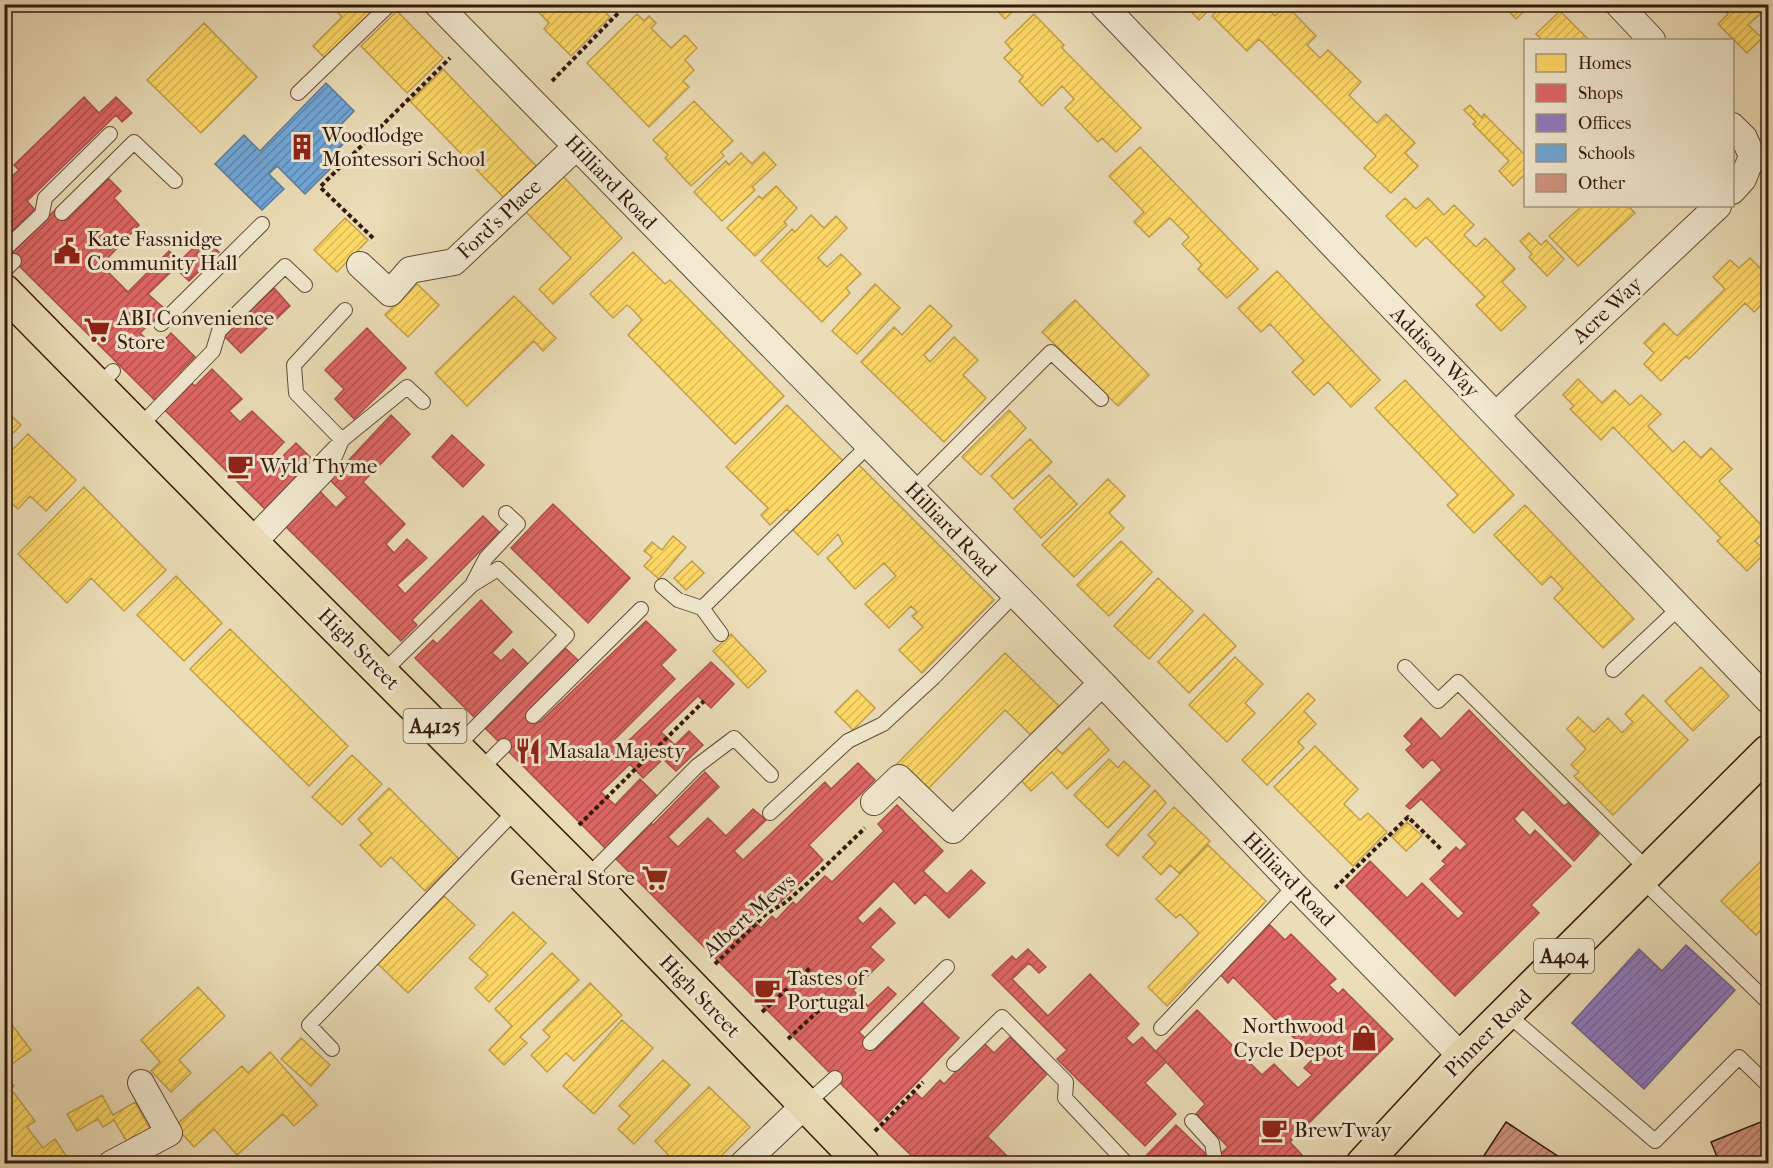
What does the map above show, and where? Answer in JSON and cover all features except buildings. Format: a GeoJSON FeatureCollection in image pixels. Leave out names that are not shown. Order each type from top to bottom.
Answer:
{"type":"FeatureCollection","features":[{"type":"Feature","properties":{"kind":"main road","name":"High Street"},"geometry":{"type":"LineString","coordinates":[[8,274],[106,379],[139,427],[586,878],[858,1159]]}},
{"type":"Feature","properties":{"kind":"main road","name":"Pinner Road"},"geometry":{"type":"LineString","coordinates":[[1366,1163],[1462,1057],[1768,752]]}},
{"type":"Feature","properties":{"kind":"street","name":"Hilliard Road"},"geometry":{"type":"LineString","coordinates":[[437,4],[1102,682],[1294,886],[1462,1057]]}},
{"type":"Feature","properties":{"kind":"street","name":"Addison Way"},"geometry":{"type":"LineString","coordinates":[[1102,4],[1768,700]]}},
{"type":"Feature","properties":{"kind":"street"},"geometry":{"type":"LineString","coordinates":[[1618,4],[1651,39]]}},
{"type":"Feature","properties":{"kind":"street"},"geometry":{"type":"LineString","coordinates":[[1734,128],[1744,138],[1752,156],[1743,179],[1734,189]]}},
{"type":"Feature","properties":{"kind":"street","name":"Ford's Place"},"geometry":{"type":"LineString","coordinates":[[360,265],[390,293],[410,270],[454,262],[576,147]]}},
{"type":"Feature","properties":{"kind":"street","name":"Acre Way"},"geometry":{"type":"LineString","coordinates":[[1496,415],[1717,207]]}},
{"type":"Feature","properties":{"kind":"street"},"geometry":{"type":"LineString","coordinates":[[872,813],[899,778],[953,830],[1102,682]]}},
{"type":"Feature","properties":{"kind":"street"},"geometry":{"type":"LineString","coordinates":[[111,1164],[169,1133],[141,1083]]}},
{"type":"Feature","properties":{"kind":"street"},"geometry":{"type":"LineString","coordinates":[[743,1164],[805,1105]]}},
{"type":"Feature","properties":{"kind":"lane"},"geometry":{"type":"LineString","coordinates":[[298,93],[390,4]]}},
{"type":"Feature","properties":{"kind":"lane"},"geometry":{"type":"LineString","coordinates":[[4,250],[42,214],[45,198],[110,134]]}},
{"type":"Feature","properties":{"kind":"lane"},"geometry":{"type":"LineString","coordinates":[[62,213],[134,142],[175,181]]}},
{"type":"Feature","properties":{"kind":"lane"},"geometry":{"type":"LineString","coordinates":[[161,324],[262,224]]}},
{"type":"Feature","properties":{"kind":"lane"},"geometry":{"type":"LineString","coordinates":[[139,427],[213,351],[219,331],[285,266],[306,285]]}},
{"type":"Feature","properties":{"kind":"lane"},"geometry":{"type":"LineString","coordinates":[[342,440],[296,393],[294,365],[345,310]]}},
{"type":"Feature","properties":{"kind":"lane"},"geometry":{"type":"LineString","coordinates":[[913,490],[1051,352],[1101,399]]}},
{"type":"Feature","properties":{"kind":"lane"},"geometry":{"type":"LineString","coordinates":[[252,543],[328,473],[342,440],[407,387],[423,402]]}},
{"type":"Feature","properties":{"kind":"lane"},"geometry":{"type":"LineString","coordinates":[[702,608],[869,445]]}},
{"type":"Feature","properties":{"kind":"lane"},"geometry":{"type":"LineString","coordinates":[[472,585],[486,558],[518,524],[506,513]]}},
{"type":"Feature","properties":{"kind":"lane"},"geometry":{"type":"LineString","coordinates":[[382,673],[472,585],[498,569],[567,635],[455,747]]}},
{"type":"Feature","properties":{"kind":"lane"},"geometry":{"type":"LineString","coordinates":[[662,585],[678,600],[702,608],[721,634]]}},
{"type":"Feature","properties":{"kind":"lane"},"geometry":{"type":"LineString","coordinates":[[770,813],[848,741],[883,724],[934,677],[1015,594]]}},
{"type":"Feature","properties":{"kind":"lane"},"geometry":{"type":"LineString","coordinates":[[1613,670],[1680,607]]}},
{"type":"Feature","properties":{"kind":"lane"},"geometry":{"type":"LineString","coordinates":[[533,716],[640,609]]}},
{"type":"Feature","properties":{"kind":"lane"},"geometry":{"type":"LineString","coordinates":[[1405,667],[1438,701],[1458,682],[1768,1002]]}},
{"type":"Feature","properties":{"kind":"lane"},"geometry":{"type":"LineString","coordinates":[[586,878],[697,766],[734,738],[771,775]]}},
{"type":"Feature","properties":{"kind":"lane"},"geometry":{"type":"LineString","coordinates":[[480,771],[504,746]]}},
{"type":"Feature","properties":{"kind":"lane"},"geometry":{"type":"LineString","coordinates":[[332,1049],[309,1025],[516,809]]}},
{"type":"Feature","properties":{"kind":"lane"},"geometry":{"type":"LineString","coordinates":[[1161,1028],[1294,886]]}},
{"type":"Feature","properties":{"kind":"lane"},"geometry":{"type":"LineString","coordinates":[[870,1043],[947,967]]}},
{"type":"Feature","properties":{"kind":"lane"},"geometry":{"type":"LineString","coordinates":[[1506,1013],[1656,1141],[1739,1057],[1768,1085]]}},
{"type":"Feature","properties":{"kind":"lane"},"geometry":{"type":"LineString","coordinates":[[954,1064],[1002,1017],[1066,1082],[1065,1098],[1127,1164]]}},
{"type":"Feature","properties":{"kind":"lane"},"geometry":{"type":"LineString","coordinates":[[805,1105],[835,1078]]}},
{"type":"Feature","properties":{"kind":"lane"},"geometry":{"type":"LineString","coordinates":[[1192,1121],[1212,1143],[1215,1161],[1218,1164]]}},
{"type":"Feature","properties":{"kind":"path"},"geometry":{"type":"LineString","coordinates":[[532,101],[627,4]]}},
{"type":"Feature","properties":{"kind":"path"},"geometry":{"type":"LineString","coordinates":[[374,239],[320,187],[470,38]]}},
{"type":"Feature","properties":{"kind":"path"},"geometry":{"type":"LineString","coordinates":[[555,849],[704,701]]}},
{"type":"Feature","properties":{"kind":"path","name":"Albert Mews"},"geometry":{"type":"LineString","coordinates":[[691,987],[766,914],[786,902],[827,865],[872,813]]}},
{"type":"Feature","properties":{"kind":"path"},"geometry":{"type":"LineString","coordinates":[[1316,908],[1408,817],[1442,850]]}},
{"type":"Feature","properties":{"kind":"path"},"geometry":{"type":"LineString","coordinates":[[737,1035],[810,968]]}},
{"type":"Feature","properties":{"kind":"path"},"geometry":{"type":"LineString","coordinates":[[764,1062],[829,1001]]}},
{"type":"Feature","properties":{"kind":"path"},"geometry":{"type":"LineString","coordinates":[[858,1159],[923,1082]]}},
{"type":"Feature","properties":{"kind":"place","name":"Woodlodge Montessori School"},"geometry":{"type":"Point","coordinates":[302,147]}},
{"type":"Feature","properties":{"kind":"place","name":"Kate Fassnidge Community Hall"},"geometry":{"type":"Point","coordinates":[67,251]}},
{"type":"Feature","properties":{"kind":"place","name":"ABI Convenience Store"},"geometry":{"type":"Point","coordinates":[97,330]}},
{"type":"Feature","properties":{"kind":"place","name":"Wyld Thyme"},"geometry":{"type":"Point","coordinates":[240,466]}},
{"type":"Feature","properties":{"kind":"place","name":"Masala Majesty"},"geometry":{"type":"Point","coordinates":[528,751]}},
{"type":"Feature","properties":{"kind":"place","name":"General Store"},"geometry":{"type":"Point","coordinates":[655,878]}},
{"type":"Feature","properties":{"kind":"place","name":"Tastes of Portugal"},"geometry":{"type":"Point","coordinates":[767,990]}},
{"type":"Feature","properties":{"kind":"place","name":"Northwood Cycle Depot"},"geometry":{"type":"Point","coordinates":[1364,1038]}},
{"type":"Feature","properties":{"kind":"place","name":"BrewTway"},"geometry":{"type":"Point","coordinates":[1274,1130]}}]}
